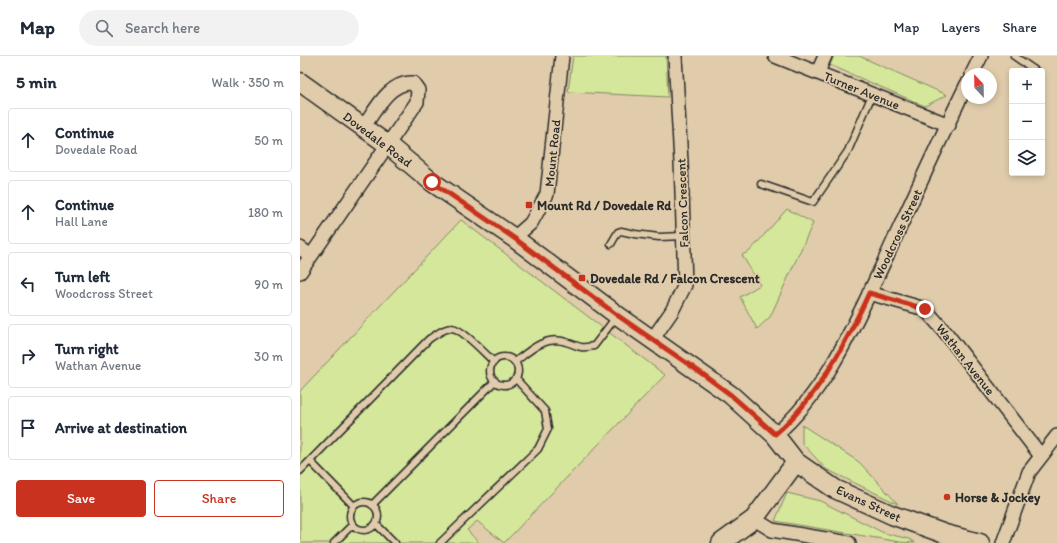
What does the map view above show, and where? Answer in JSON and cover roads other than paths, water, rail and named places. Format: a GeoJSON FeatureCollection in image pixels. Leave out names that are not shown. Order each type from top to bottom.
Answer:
{"type":"FeatureCollection","features":[{"type":"Feature","properties":{"kind":"street","name":"Mount Road"},"geometry":{"type":"LineString","coordinates":[[514,238],[531,223],[547,194],[562,56]]}},
{"type":"Feature","properties":{"kind":"street","name":"Falcon Crescent"},"geometry":{"type":"LineString","coordinates":[[652,340],[672,311],[685,285],[675,56]]}},
{"type":"Feature","properties":{"kind":"street","name":"Turner Avenue"},"geometry":{"type":"LineString","coordinates":[[775,56],[949,125]]}},
{"type":"Feature","properties":{"kind":"street"},"geometry":{"type":"LineString","coordinates":[[818,72],[825,56]]}},
{"type":"Feature","properties":{"kind":"street"},"geometry":{"type":"LineString","coordinates":[[975,68],[981,56]]}},
{"type":"Feature","properties":{"kind":"street","name":"Dovedale Road"},"geometry":{"type":"LineString","coordinates":[[300,82],[388,145],[432,182],[514,238],[652,340]]}},
{"type":"Feature","properties":{"kind":"street"},"geometry":{"type":"LineString","coordinates":[[300,272],[418,102],[418,90],[413,83],[404,82],[396,86],[363,128]]}},
{"type":"Feature","properties":{"kind":"street","name":"Woodcross Street"},"geometry":{"type":"LineString","coordinates":[[775,434],[786,425],[808,400],[847,342],[961,98]]}},
{"type":"Feature","properties":{"kind":"street"},"geometry":{"type":"LineString","coordinates":[[300,248],[311,256]]}},
{"type":"Feature","properties":{"kind":"street","name":"Wathan Avenue"},"geometry":{"type":"LineString","coordinates":[[869,293],[925,309],[946,333],[1041,456]]}},
{"type":"Feature","properties":{"kind":"street","name":"Evans Street"},"geometry":{"type":"LineString","coordinates":[[652,340],[731,395],[775,434],[796,462],[835,488],[944,538],[980,543]]}},
{"type":"Feature","properties":{"kind":"street"},"geometry":{"type":"LineString","coordinates":[[1003,543],[1029,472],[1057,436]]}},
{"type":"Feature","properties":{"kind":"street"},"geometry":{"type":"LineString","coordinates":[[721,543],[736,538],[754,519],[796,462]]}},
{"type":"Feature","properties":{"kind":"street"},"geometry":{"type":"LineString","coordinates":[[754,519],[772,530],[849,543]]}},
{"type":"Feature","properties":{"kind":"lane"},"geometry":{"type":"LineString","coordinates":[[1014,56],[1032,68]]}},
{"type":"Feature","properties":{"kind":"lane"},"geometry":{"type":"LineString","coordinates":[[761,184],[813,202],[848,151],[868,110],[872,95]]}},
{"type":"Feature","properties":{"kind":"lane"},"geometry":{"type":"LineString","coordinates":[[611,244],[618,232],[621,231],[658,237],[683,236]]}},
{"type":"Feature","properties":{"kind":"lane"},"geometry":{"type":"LineString","coordinates":[[515,362],[535,346],[547,341],[565,341],[582,348],[594,346],[617,315]]}},
{"type":"Feature","properties":{"kind":"lane"},"geometry":{"type":"LineString","coordinates":[[300,471],[429,339],[444,330],[452,328],[460,331],[494,362]]}},
{"type":"Feature","properties":{"kind":"lane"},"geometry":{"type":"LineString","coordinates":[[507,357],[515,362],[518,370],[516,379],[508,384],[495,381],[491,373],[494,362],[498,358],[507,357]]}},
{"type":"Feature","properties":{"kind":"lane"},"geometry":{"type":"LineString","coordinates":[[440,543],[538,449],[548,429],[545,411],[516,379]]}},
{"type":"Feature","properties":{"kind":"lane"},"geometry":{"type":"LineString","coordinates":[[372,505],[495,381]]}},
{"type":"Feature","properties":{"kind":"lane"},"geometry":{"type":"LineString","coordinates":[[310,461],[354,506]]}},
{"type":"Feature","properties":{"kind":"lane"},"geometry":{"type":"LineString","coordinates":[[363,502],[372,505],[378,516],[376,524],[369,529],[360,530],[353,524],[350,517],[354,506],[363,502]]}},
{"type":"Feature","properties":{"kind":"lane"},"geometry":{"type":"LineString","coordinates":[[334,543],[353,524]]}},
{"type":"Feature","properties":{"kind":"lane"},"geometry":{"type":"LineString","coordinates":[[376,524],[395,543]]}},
{"type":"Feature","properties":{"kind":"place","name":"Mount Rd / Dovedale Rd"},"geometry":{"type":"Point","coordinates":[529,205]}},
{"type":"Feature","properties":{"kind":"place","name":"Dovedale Rd / Falcon Crescent"},"geometry":{"type":"Point","coordinates":[582,278]}},
{"type":"Feature","properties":{"kind":"place","name":"Horse & Jockey"},"geometry":{"type":"Point","coordinates":[947,497]}}]}
